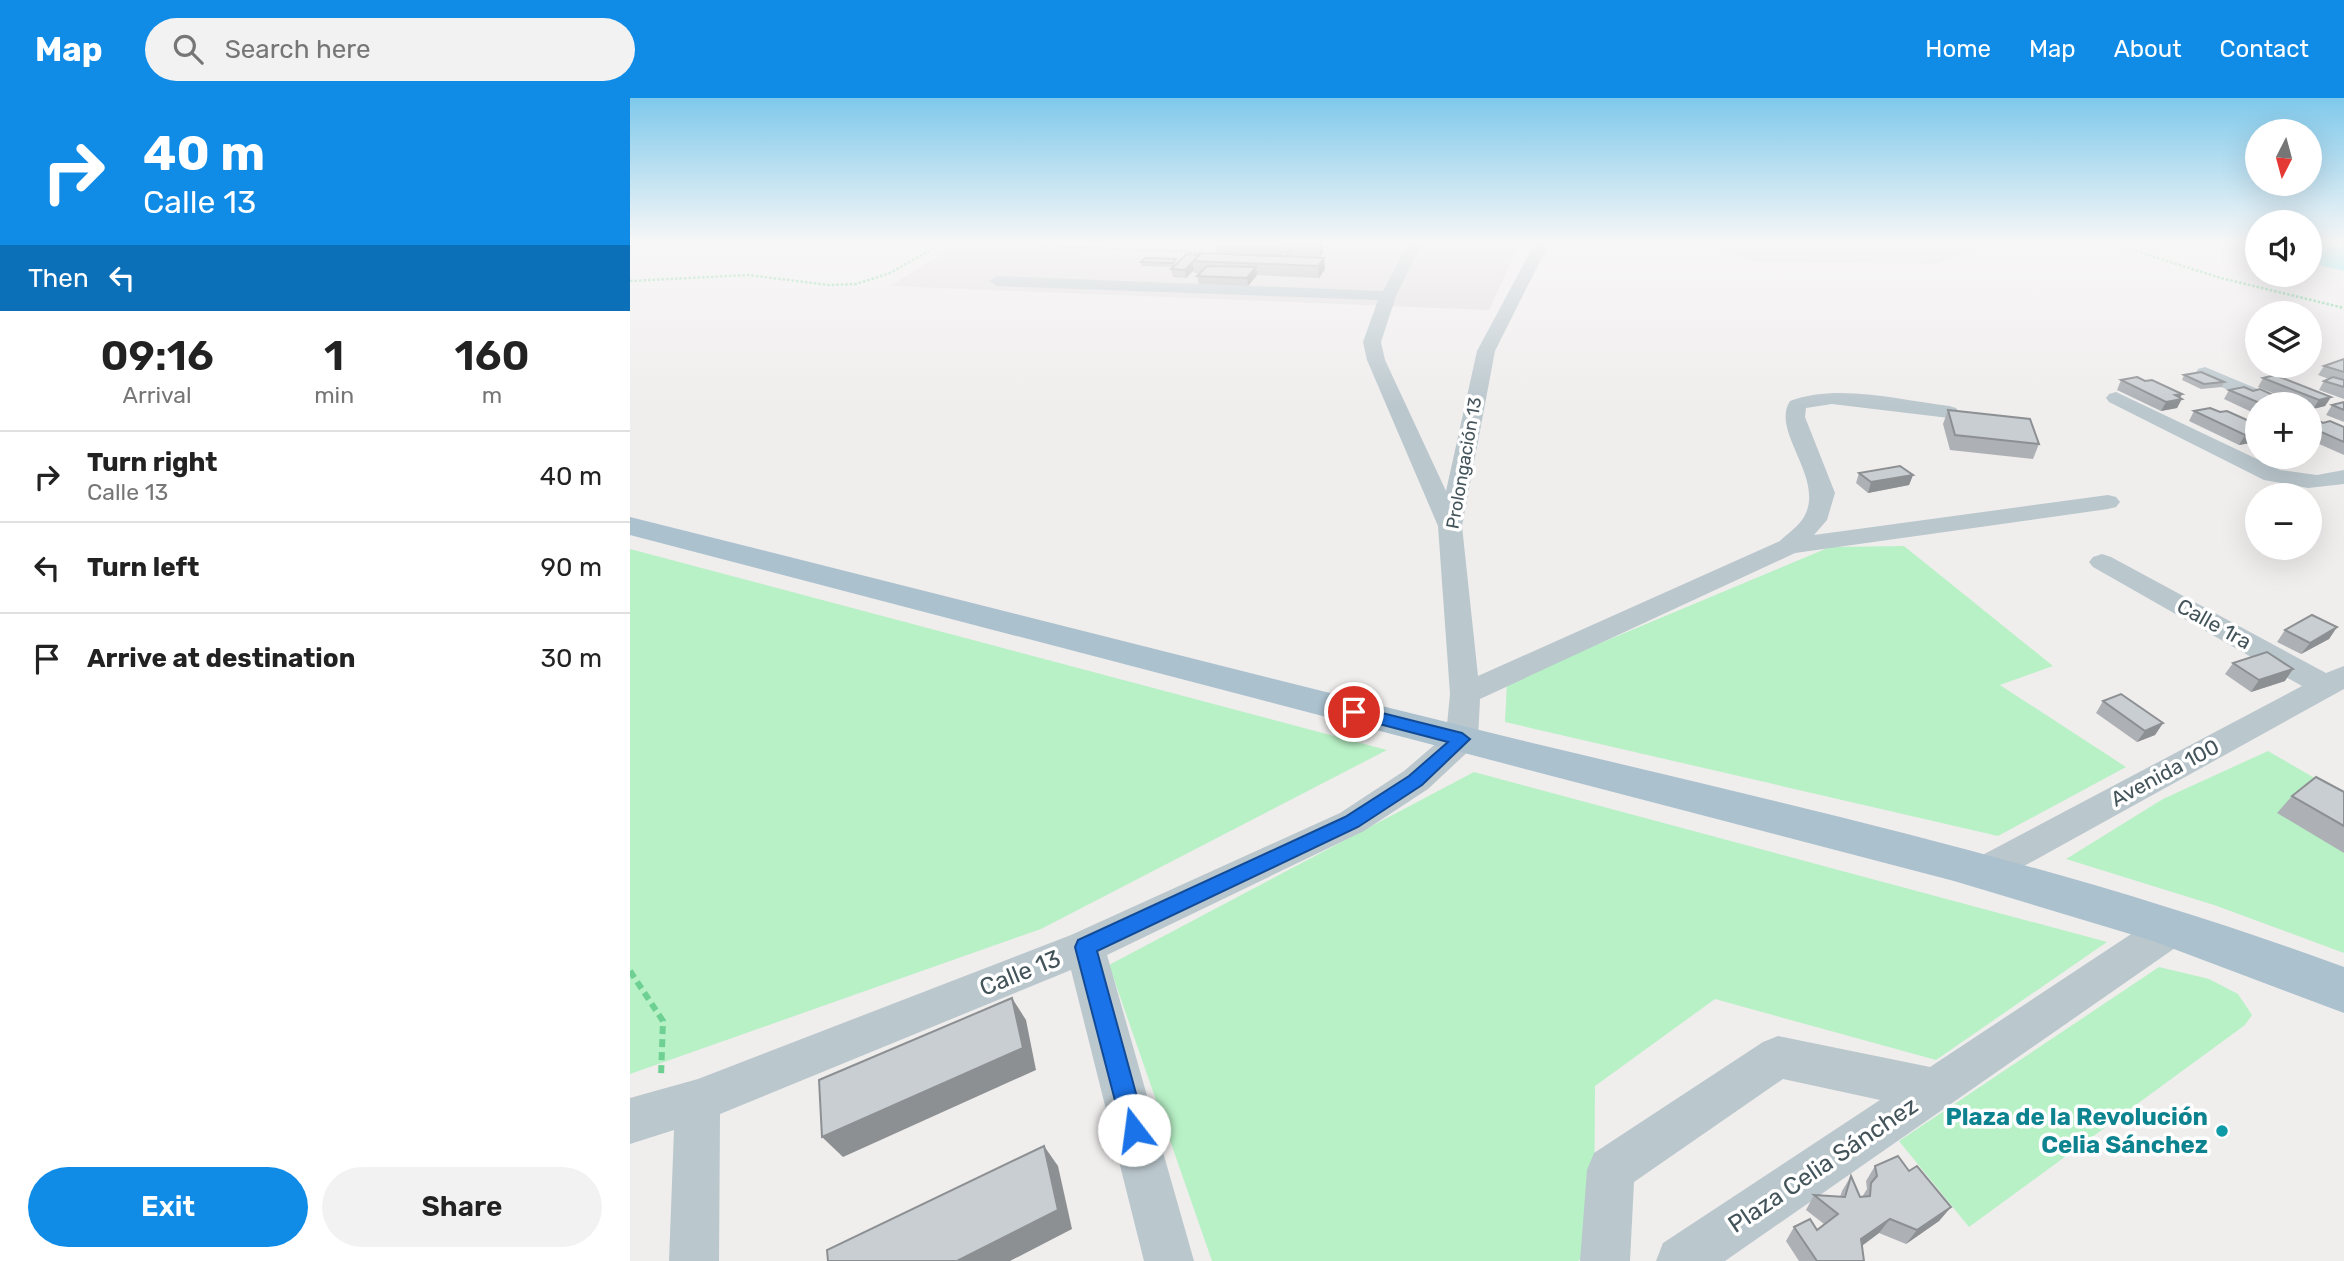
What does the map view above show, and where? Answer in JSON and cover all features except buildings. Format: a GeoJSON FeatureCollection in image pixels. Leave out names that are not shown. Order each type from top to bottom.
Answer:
{"type":"FeatureCollection","features":[{"type":"Feature","properties":{"kind":"main road"},"geometry":{"type":"LineString","coordinates":[[630,526],[1986,870],[2174,927],[2344,990]]}},
{"type":"Feature","properties":{"kind":"street"},"geometry":{"type":"LineString","coordinates":[[1388,297],[1372,342],[1376,360],[1450,526]]}},
{"type":"Feature","properties":{"kind":"street","name":"Prolongación 13"},"geometry":{"type":"LineString","coordinates":[[1462,739],[1465,694],[1450,526],[1486,351],[1514,297]]}},
{"type":"Feature","properties":{"kind":"street"},"geometry":{"type":"LineString","coordinates":[[2205,373],[2249,392]]}},
{"type":"Feature","properties":{"kind":"street"},"geometry":{"type":"LineString","coordinates":[[1789,546],[1815,520],[1823,493],[1795,417],[1797,405],[1813,399],[1832,398],[1949,412]]}},
{"type":"Feature","properties":{"kind":"street"},"geometry":{"type":"LineString","coordinates":[[2116,398],[2272,475],[2298,482],[2328,482],[2344,477]]}},
{"type":"Feature","properties":{"kind":"street"},"geometry":{"type":"LineString","coordinates":[[1465,694],[1789,546],[2108,502]]}},
{"type":"Feature","properties":{"kind":"street","name":"Calle 1ra"},"geometry":{"type":"LineString","coordinates":[[2102,562],[2337,682]]}},
{"type":"Feature","properties":{"kind":"street","name":"Avenida 100"},"geometry":{"type":"LineString","coordinates":[[1986,870],[2337,682]]}},
{"type":"Feature","properties":{"kind":"street","name":"Calle 13"},"geometry":{"type":"LineString","coordinates":[[663,1112],[1085,947],[1352,822],[1416,780],[1462,739]]}},
{"type":"Feature","properties":{"kind":"street","name":"Plaza Celia Sánchez"},"geometry":{"type":"LineString","coordinates":[[1681,1261],[2174,927]]}},
{"type":"Feature","properties":{"kind":"street"},"geometry":{"type":"LineString","coordinates":[[1085,947],[1169,1261]]}},
{"type":"Feature","properties":{"kind":"street"},"geometry":{"type":"LineString","coordinates":[[1605,1261],[1611,1170],[1778,1057],[1934,1090]]}},
{"type":"Feature","properties":{"kind":"street"},"geometry":{"type":"LineString","coordinates":[[663,1112],[694,1261]]}},
{"type":"Feature","properties":{"kind":"path"},"geometry":{"type":"LineString","coordinates":[[2300,297],[2344,308]]}},
{"type":"Feature","properties":{"kind":"path"},"geometry":{"type":"LineString","coordinates":[[630,971],[663,1021],[663,1112]]}},
{"type":"Feature","properties":{"kind":"shaded area"},"geometry":{"type":"Polygon","coordinates":[[[1171,297],[1495,297],[1489,310],[1171,297]]]}},
{"type":"Feature","properties":{"kind":"green space"},"geometry":{"type":"Polygon","coordinates":[[[1904,546],[2053,666],[2000,685],[2126,767],[1998,836],[1505,722],[1507,682],[1830,547],[1904,546]]]}},
{"type":"Feature","properties":{"kind":"green space"},"geometry":{"type":"Polygon","coordinates":[[[630,549],[1387,750],[1041,929],[630,1074],[630,549]]]}},
{"type":"Feature","properties":{"kind":"green space"},"geometry":{"type":"Polygon","coordinates":[[[2268,751],[2344,795],[2344,953],[2214,905],[2066,859],[2163,799],[2268,751]]]}},
{"type":"Feature","properties":{"kind":"green space"},"geometry":{"type":"Polygon","coordinates":[[[1474,772],[2107,942],[1936,1060],[1715,999],[1595,1086],[1594,1249],[1578,1261],[1212,1261],[1109,965],[1474,772]]]}},
{"type":"Feature","properties":{"kind":"green space"},"geometry":{"type":"Polygon","coordinates":[[[2159,967],[2209,979],[2238,994],[2252,1015],[2245,1025],[1969,1227],[1899,1141],[2159,967]]]}},
{"type":"Feature","properties":{"kind":"place","name":"Plaza de la Revolución Celia Sánchez"},"geometry":{"type":"Point","coordinates":[2222,1131]}},
{"type":"Feature","properties":{"kind":"route"},"geometry":{"type":"LineString","coordinates":[[1134,1130],[1085,947],[1352,822],[1416,780],[1462,739],[1354,712]]}}]}
